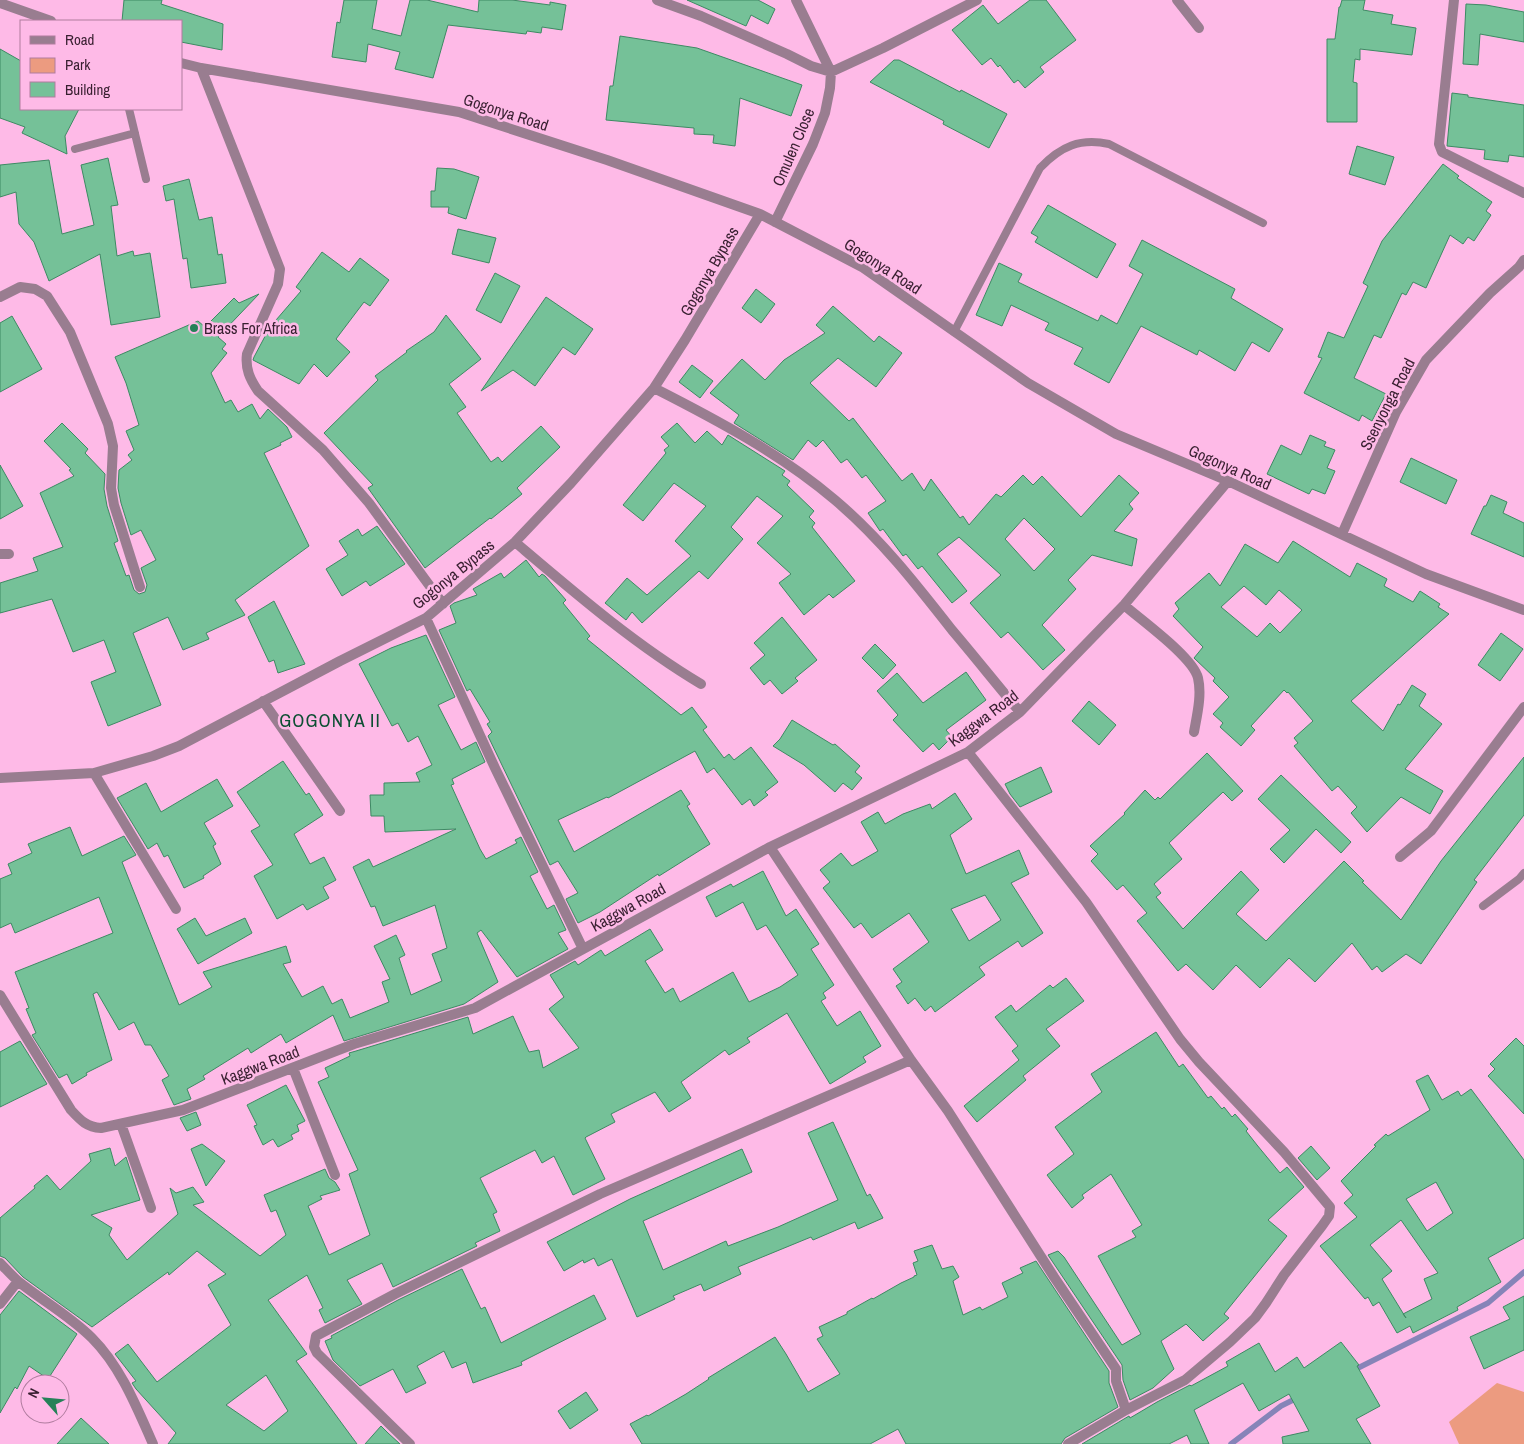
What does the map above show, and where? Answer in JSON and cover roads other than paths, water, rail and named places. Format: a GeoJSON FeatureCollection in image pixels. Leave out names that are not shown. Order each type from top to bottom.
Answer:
{"type":"FeatureCollection","features":[{"type":"Feature","properties":{"kind":"street"},"geometry":{"type":"LineString","coordinates":[[657,0],[701,16],[811,66],[831,72],[977,0]]}},
{"type":"Feature","properties":{"kind":"street"},"geometry":{"type":"LineString","coordinates":[[796,0],[831,72]]}},
{"type":"Feature","properties":{"kind":"street"},"geometry":{"type":"LineString","coordinates":[[1177,0],[1199,28]]}},
{"type":"Feature","properties":{"kind":"street"},"geometry":{"type":"LineString","coordinates":[[1454,0],[1439,144],[1442,152],[1524,193]]}},
{"type":"Feature","properties":{"kind":"street"},"geometry":{"type":"LineString","coordinates":[[0,3],[13,4],[49,20]]}},
{"type":"Feature","properties":{"kind":"street","name":"Gogonya Road"},"geometry":{"type":"LineString","coordinates":[[182,63],[459,112],[607,160],[760,214],[862,267],[1028,383],[1116,434],[1228,481],[1426,574],[1524,610]]}},
{"type":"Feature","properties":{"kind":"street"},"geometry":{"type":"LineString","coordinates":[[201,68],[280,269],[278,284],[247,354],[246,362],[252,382],[258,391],[323,450],[369,503],[443,604]]}},
{"type":"Feature","properties":{"kind":"street","name":"Omulen Close"},"geometry":{"type":"LineString","coordinates":[[776,222],[813,144],[825,113],[831,72]]}},
{"type":"Feature","properties":{"kind":"street","name":"Gogonya Bypass"},"geometry":{"type":"LineString","coordinates":[[0,778],[94,773],[153,756],[179,746],[426,618],[515,542],[571,483],[654,388],[685,340],[760,214]]}},
{"type":"Feature","properties":{"kind":"street","name":"Ssenyonga Road"},"geometry":{"type":"LineString","coordinates":[[1342,534],[1396,412],[1426,360],[1524,260]]}},
{"type":"Feature","properties":{"kind":"street"},"geometry":{"type":"LineString","coordinates":[[0,297],[20,287],[35,289],[47,296],[70,332],[108,424],[113,446],[111,488],[114,505],[140,587]]}},
{"type":"Feature","properties":{"kind":"street"},"geometry":{"type":"LineString","coordinates":[[654,388],[712,417],[752,441],[808,478],[836,500],[910,576],[1020,712]]}},
{"type":"Feature","properties":{"kind":"street","name":"Kaggwa Road"},"geometry":{"type":"LineString","coordinates":[[0,995],[71,1110],[83,1123],[101,1128],[183,1110],[354,1044],[475,1008],[770,847],[968,752],[1020,712],[1124,605],[1228,481]]}},
{"type":"Feature","properties":{"kind":"street"},"geometry":{"type":"LineString","coordinates":[[515,542],[562,582],[627,632],[675,668],[701,684]]}},
{"type":"Feature","properties":{"kind":"street"},"geometry":{"type":"LineString","coordinates":[[1124,605],[1174,647],[1195,670],[1199,687],[1194,732]]}},
{"type":"Feature","properties":{"kind":"street"},"geometry":{"type":"LineString","coordinates":[[426,618],[495,768],[583,949]]}},
{"type":"Feature","properties":{"kind":"street"},"geometry":{"type":"LineString","coordinates":[[263,701],[340,811]]}},
{"type":"Feature","properties":{"kind":"street"},"geometry":{"type":"LineString","coordinates":[[1400,857],[1430,831],[1524,707]]}},
{"type":"Feature","properties":{"kind":"street"},"geometry":{"type":"LineString","coordinates":[[968,752],[1086,902],[1180,1039],[1199,1062],[1284,1152],[1330,1207],[1329,1216],[1284,1275],[1266,1303],[1249,1324],[1230,1342],[1185,1380],[1126,1410],[1068,1444]]}},
{"type":"Feature","properties":{"kind":"street"},"geometry":{"type":"LineString","coordinates":[[94,773],[176,909]]}},
{"type":"Feature","properties":{"kind":"street"},"geometry":{"type":"LineString","coordinates":[[770,847],[911,1060],[948,1111],[1054,1277],[1116,1369],[1116,1380],[1126,1410]]}},
{"type":"Feature","properties":{"kind":"street"},"geometry":{"type":"LineString","coordinates":[[410,1444],[317,1353],[314,1346],[316,1336],[395,1294],[600,1194],[911,1060]]}},
{"type":"Feature","properties":{"kind":"street"},"geometry":{"type":"LineString","coordinates":[[293,1068],[335,1175]]}},
{"type":"Feature","properties":{"kind":"street"},"geometry":{"type":"LineString","coordinates":[[121,1124],[151,1208]]}},
{"type":"Feature","properties":{"kind":"street"},"geometry":{"type":"LineString","coordinates":[[0,1263],[18,1281],[71,1319],[102,1350],[138,1410],[153,1444]]}},
{"type":"Feature","properties":{"kind":"street"},"geometry":{"type":"LineString","coordinates":[[0,1304],[18,1281]]}},
{"type":"Feature","properties":{"kind":"lane"},"geometry":{"type":"LineString","coordinates":[[129,110],[146,179]]}},
{"type":"Feature","properties":{"kind":"lane"},"geometry":{"type":"LineString","coordinates":[[76,149],[135,133]]}},
{"type":"Feature","properties":{"kind":"lane"},"geometry":{"type":"LineString","coordinates":[[954,332],[1040,168],[1063,149],[1078,142],[1095,141],[1109,144],[1263,224]]}},
{"type":"Feature","properties":{"kind":"lane"},"geometry":{"type":"LineString","coordinates":[[1483,906],[1519,879],[1524,873]]}},
{"type":"Feature","properties":{"kind":"waterway"},"geometry":{"type":"LineString","coordinates":[[1352,1371],[1488,1303],[1524,1272]]}},
{"type":"Feature","properties":{"kind":"waterway"},"geometry":{"type":"LineString","coordinates":[[1231,1444],[1281,1406],[1299,1397]]}},
{"type":"Feature","properties":{"kind":"place","name":"Brass For Africa"},"geometry":{"type":"Point","coordinates":[194,328]}},
{"type":"Feature","properties":{"kind":"district","name":"GOGONYA II"},"geometry":{"type":"Point","coordinates":[330,720]}}]}
